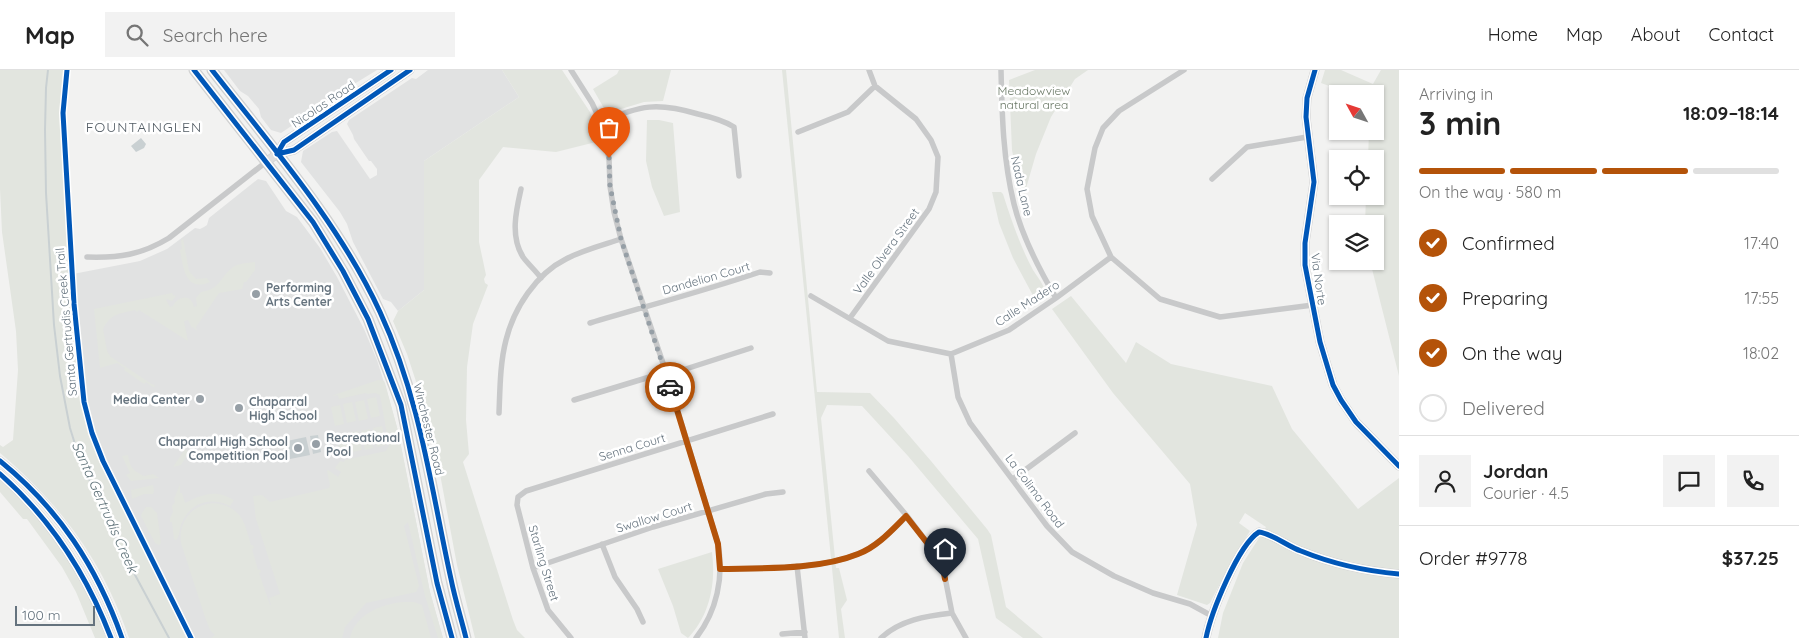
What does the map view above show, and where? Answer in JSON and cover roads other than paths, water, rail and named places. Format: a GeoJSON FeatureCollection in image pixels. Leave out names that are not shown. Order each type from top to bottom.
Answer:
{"type":"FeatureCollection","features":[{"type":"Feature","properties":{"kind":"main road","name":"Winchester Road"},"geometry":{"type":"LineString","coordinates":[[194,70],[313,222],[343,271],[368,319],[401,405],[437,583],[452,638]]}},
{"type":"Feature","properties":{"kind":"main road","name":"Winchester Road"},"geometry":{"type":"LineString","coordinates":[[212,70],[323,214],[355,264],[381,313],[414,402],[451,580],[466,638]]}},
{"type":"Feature","properties":{"kind":"main road","name":"Nicolas Road"},"geometry":{"type":"LineString","coordinates":[[277,154],[284,142],[391,70]]}},
{"type":"Feature","properties":{"kind":"main road","name":"Nicolas Road"},"geometry":{"type":"LineString","coordinates":[[266,162],[277,154],[294,150],[410,70]]}},
{"type":"Feature","properties":{"kind":"main road","name":"Via Norte"},"geometry":{"type":"LineString","coordinates":[[1314,70],[1307,98],[1306,117],[1314,182],[1305,243],[1305,265],[1312,305],[1326,365],[1341,400],[1356,422],[1399,466]]}},
{"type":"Feature","properties":{"kind":"main road"},"geometry":{"type":"LineString","coordinates":[[0,461],[51,510],[77,544],[107,599],[122,638]]}},
{"type":"Feature","properties":{"kind":"main road"},"geometry":{"type":"LineString","coordinates":[[0,474],[38,512],[77,565],[111,638]]}},
{"type":"Feature","properties":{"kind":"main road"},"geometry":{"type":"LineString","coordinates":[[1206,638],[1212,616],[1228,579],[1242,552],[1259,532],[1265,532],[1298,550],[1327,561],[1353,568],[1399,574]]}},
{"type":"Feature","properties":{"kind":"street"},"geometry":{"type":"LineString","coordinates":[[571,70],[592,103],[601,122],[609,158],[610,186],[614,212],[621,239],[666,374],[718,544],[720,583],[709,618],[696,638]]}},
{"type":"Feature","properties":{"kind":"street"},"geometry":{"type":"LineString","coordinates":[[798,132],[848,112],[875,86],[869,70]]}},
{"type":"Feature","properties":{"kind":"street","name":"Nada Lane"},"geometry":{"type":"LineString","coordinates":[[1001,70],[1004,152],[1014,205],[1041,273],[1056,298]]}},
{"type":"Feature","properties":{"kind":"street"},"geometry":{"type":"LineString","coordinates":[[1184,70],[1119,111],[1104,128],[1095,148],[1087,190],[1092,216],[1111,256],[1160,299],[1220,317],[1312,305]]}},
{"type":"Feature","properties":{"kind":"street","name":"Valle Olvera Street"},"geometry":{"type":"LineString","coordinates":[[850,318],[929,209],[936,192],[938,176],[938,157],[931,140],[916,119],[875,86]]}},
{"type":"Feature","properties":{"kind":"street"},"geometry":{"type":"LineString","coordinates":[[601,122],[638,108],[659,106],[674,107],[725,121],[734,127],[739,176]]}},
{"type":"Feature","properties":{"kind":"street"},"geometry":{"type":"LineString","coordinates":[[1212,179],[1247,147],[1307,137]]}},
{"type":"Feature","properties":{"kind":"street","name":"Nicolas Road"},"geometry":{"type":"LineString","coordinates":[[87,258],[110,258],[153,248],[169,238],[266,162]]}},
{"type":"Feature","properties":{"kind":"street"},"geometry":{"type":"LineString","coordinates":[[521,189],[515,211],[515,227],[518,242],[523,257],[541,278]]}},
{"type":"Feature","properties":{"kind":"street"},"geometry":{"type":"LineString","coordinates":[[499,412],[504,350],[511,324],[519,308],[541,278],[554,267],[567,259],[621,239]]}},
{"type":"Feature","properties":{"kind":"street","name":"Calle Madero"},"geometry":{"type":"LineString","coordinates":[[951,354],[1009,330],[1056,298],[1111,256]]}},
{"type":"Feature","properties":{"kind":"street","name":"Dandelion Court"},"geometry":{"type":"LineString","coordinates":[[590,323],[697,293],[760,272],[770,273]]}},
{"type":"Feature","properties":{"kind":"street"},"geometry":{"type":"LineString","coordinates":[[811,296],[888,342],[951,354]]}},
{"type":"Feature","properties":{"kind":"street"},"geometry":{"type":"LineString","coordinates":[[574,400],[705,364],[751,348]]}},
{"type":"Feature","properties":{"kind":"street","name":"La Colima Road"},"geometry":{"type":"LineString","coordinates":[[951,354],[958,397],[970,423],[1047,526],[1072,552],[1114,576],[1153,593],[1190,604],[1212,616]]}},
{"type":"Feature","properties":{"kind":"street","name":"Senna Court"},"geometry":{"type":"LineString","coordinates":[[526,491],[773,414]]}},
{"type":"Feature","properties":{"kind":"street"},"geometry":{"type":"LineString","coordinates":[[1013,479],[1075,433]]}},
{"type":"Feature","properties":{"kind":"street"},"geometry":{"type":"LineString","coordinates":[[869,471],[942,562],[952,613],[966,638]]}},
{"type":"Feature","properties":{"kind":"street","name":"Starling Street"},"geometry":{"type":"LineString","coordinates":[[526,491],[518,497],[517,505],[534,568],[548,610],[572,638]]}},
{"type":"Feature","properties":{"kind":"street","name":"Swallow Court"},"geometry":{"type":"LineString","coordinates":[[534,568],[653,526],[766,494],[783,492]]}},
{"type":"Feature","properties":{"kind":"street"},"geometry":{"type":"LineString","coordinates":[[720,569],[797,566],[833,561],[860,554],[884,538],[906,516]]}},
{"type":"Feature","properties":{"kind":"street"},"geometry":{"type":"LineString","coordinates":[[602,544],[614,577],[643,622]]}},
{"type":"Feature","properties":{"kind":"street"},"geometry":{"type":"LineString","coordinates":[[782,634],[805,635],[797,566]]}},
{"type":"Feature","properties":{"kind":"street"},"geometry":{"type":"LineString","coordinates":[[881,638],[908,621],[926,616],[952,613]]}},
{"type":"Feature","properties":{"kind":"waterway","name":"Santa Gertrudis Creek"},"geometry":{"type":"LineString","coordinates":[[48,70],[45,130],[46,193],[54,325],[60,376],[70,428],[79,457],[120,547],[169,638]]}},
{"type":"Feature","properties":{"kind":"place","name":"Performing Arts Center"},"geometry":{"type":"Point","coordinates":[256,294]}},
{"type":"Feature","properties":{"kind":"place","name":"Media Center"},"geometry":{"type":"Point","coordinates":[200,399]}},
{"type":"Feature","properties":{"kind":"place","name":"Chaparral High School"},"geometry":{"type":"Point","coordinates":[239,408]}},
{"type":"Feature","properties":{"kind":"place","name":"Recreational Pool"},"geometry":{"type":"Point","coordinates":[316,444]}},
{"type":"Feature","properties":{"kind":"place","name":"Chaparral High School Competition Pool"},"geometry":{"type":"Point","coordinates":[298,448]}},
{"type":"Feature","properties":{"kind":"district","name":"FOUNTAINGLEN"},"geometry":{"type":"Point","coordinates":[144,127]}},
{"type":"Feature","properties":{"kind":"park label","name":"Meadowview natural area"},"geometry":{"type":"Point","coordinates":[1034,97]}}]}
